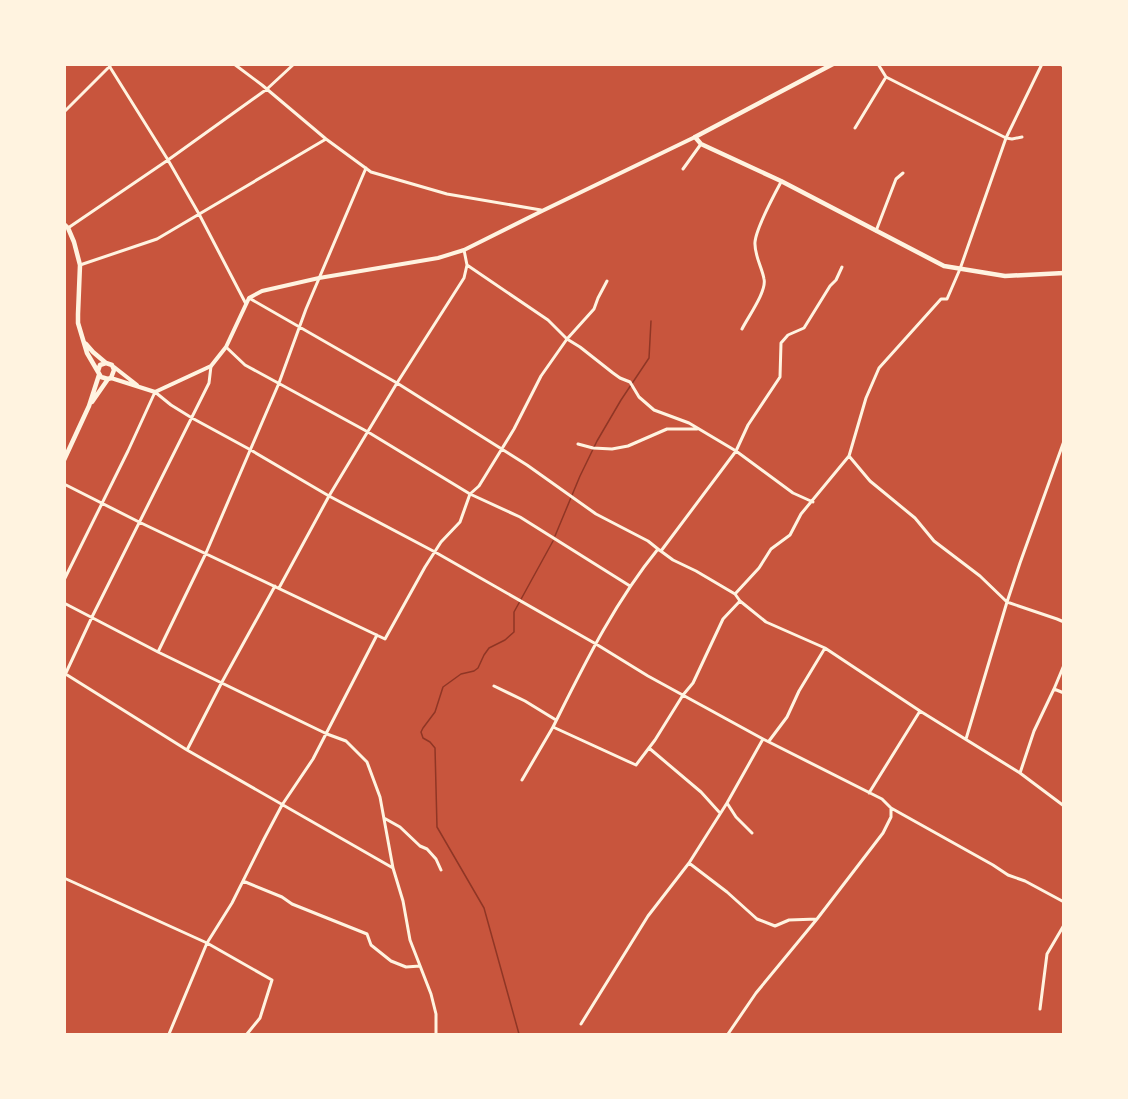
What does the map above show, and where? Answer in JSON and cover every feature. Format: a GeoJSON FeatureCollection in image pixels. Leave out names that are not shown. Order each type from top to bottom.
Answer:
{"type":"FeatureCollection","features":[{"type":"Feature","properties":{"kind":"main road"},"geometry":{"type":"LineString","coordinates":[[833,64],[695,137],[701,144],[781,181],[944,266],[1005,276],[1064,273]]}},
{"type":"Feature","properties":{"kind":"main road"},"geometry":{"type":"LineString","coordinates":[[66,226],[80,266],[78,323],[87,353],[98,373],[101,377],[109,378]]}},
{"type":"Feature","properties":{"kind":"main road"},"geometry":{"type":"LineString","coordinates":[[84,342],[106,363],[114,367],[114,373],[89,406]]}},
{"type":"Feature","properties":{"kind":"main road"},"geometry":{"type":"LineString","coordinates":[[64,460],[89,406],[100,365],[106,363]]}},
{"type":"Feature","properties":{"kind":"street"},"geometry":{"type":"LineString","coordinates":[[234,64],[326,140],[371,172],[447,194],[542,211]]}},
{"type":"Feature","properties":{"kind":"street"},"geometry":{"type":"LineString","coordinates":[[66,226],[168,160],[267,89],[294,64]]}},
{"type":"Feature","properties":{"kind":"street"},"geometry":{"type":"LineString","coordinates":[[878,64],[886,77],[1006,138],[1022,137]]}},
{"type":"Feature","properties":{"kind":"street"},"geometry":{"type":"LineString","coordinates":[[735,594],[759,568],[771,549],[790,535],[801,514],[849,456],[866,398],[879,368],[940,299],[947,299],[960,269],[1006,138],[1042,64]]}},
{"type":"Feature","properties":{"kind":"street"},"geometry":{"type":"LineString","coordinates":[[64,112],[110,66],[199,214],[246,304]]}},
{"type":"Feature","properties":{"kind":"street"},"geometry":{"type":"LineString","coordinates":[[855,128],[886,77]]}},
{"type":"Feature","properties":{"kind":"street"},"geometry":{"type":"LineString","coordinates":[[64,580],[155,392],[211,366],[226,347],[249,298],[262,291],[319,278],[438,258],[465,250],[695,137]]}},
{"type":"Feature","properties":{"kind":"street"},"geometry":{"type":"LineString","coordinates":[[80,266],[158,239],[326,140]]}},
{"type":"Feature","properties":{"kind":"street"},"geometry":{"type":"LineString","coordinates":[[683,169],[701,144]]}},
{"type":"Feature","properties":{"kind":"street"},"geometry":{"type":"LineString","coordinates":[[158,652],[206,553],[279,383],[299,326],[366,168]]}},
{"type":"Feature","properties":{"kind":"street"},"geometry":{"type":"LineString","coordinates":[[876,231],[896,179],[903,173]]}},
{"type":"Feature","properties":{"kind":"street"},"geometry":{"type":"LineString","coordinates":[[742,329],[763,293],[765,282],[755,243],[758,231],[781,181]]}},
{"type":"Feature","properties":{"kind":"street"},"geometry":{"type":"LineString","coordinates":[[186,750],[222,682],[329,496],[464,278],[467,264],[465,250]]}},
{"type":"Feature","properties":{"kind":"street"},"geometry":{"type":"LineString","coordinates":[[467,264],[548,321],[567,339],[620,378],[630,382],[639,397],[654,410],[689,423],[736,451],[793,493],[813,501]]}},
{"type":"Feature","properties":{"kind":"street"},"geometry":{"type":"LineString","coordinates":[[522,780],[553,727],[615,608],[736,451],[748,425],[780,377],[781,343],[788,335],[804,328],[842,267]]}},
{"type":"Feature","properties":{"kind":"street"},"geometry":{"type":"LineString","coordinates":[[64,484],[385,639],[441,542],[460,522],[470,494],[479,486],[514,429],[542,376],[567,339],[594,309],[607,281]]}},
{"type":"Feature","properties":{"kind":"street"},"geometry":{"type":"LineString","coordinates":[[249,298],[397,383],[527,465],[596,514],[735,594],[740,601],[766,622],[825,648],[1020,773],[1064,806]]}},
{"type":"Feature","properties":{"kind":"street"},"geometry":{"type":"LineString","coordinates":[[226,347],[245,365],[368,432],[470,494],[520,517],[630,586]]}},
{"type":"Feature","properties":{"kind":"street"},"geometry":{"type":"LineString","coordinates":[[211,366],[209,382],[192,418],[65,675],[186,750],[393,868]]}},
{"type":"Feature","properties":{"kind":"street"},"geometry":{"type":"LineString","coordinates":[[114,367],[140,387]]}},
{"type":"Feature","properties":{"kind":"street"},"geometry":{"type":"LineString","coordinates":[[109,378],[155,392],[192,418],[329,496],[435,552],[648,676],[768,742],[882,799],[891,808],[1008,875],[1025,880],[1064,902]]}},
{"type":"Feature","properties":{"kind":"street"},"geometry":{"type":"LineString","coordinates":[[578,444],[612,449],[628,446],[667,429],[698,429]]}},
{"type":"Feature","properties":{"kind":"street"},"geometry":{"type":"LineString","coordinates":[[966,739],[1007,602],[1064,441]]}},
{"type":"Feature","properties":{"kind":"street"},"geometry":{"type":"LineString","coordinates":[[849,456],[870,481],[915,518],[934,541],[980,576],[1007,602],[1064,622]]}},
{"type":"Feature","properties":{"kind":"street"},"geometry":{"type":"LineString","coordinates":[[553,727],[636,765],[656,740],[683,695],[693,683],[723,619],[740,601]]}},
{"type":"Feature","properties":{"kind":"street"},"geometry":{"type":"LineString","coordinates":[[64,603],[158,652],[327,734],[346,741],[367,762],[380,797],[393,868],[403,901],[410,940],[436,1014],[435,1035]]}},
{"type":"Feature","properties":{"kind":"street"},"geometry":{"type":"LineString","coordinates":[[169,1035],[207,944],[232,903],[282,805],[327,734],[377,635]]}},
{"type":"Feature","properties":{"kind":"street"},"geometry":{"type":"LineString","coordinates":[[768,742],[787,717],[799,691],[825,648]]}},
{"type":"Feature","properties":{"kind":"street"},"geometry":{"type":"LineString","coordinates":[[1020,773],[1034,731],[1064,665]]}},
{"type":"Feature","properties":{"kind":"street"},"geometry":{"type":"LineString","coordinates":[[494,686],[556,720]]}},
{"type":"Feature","properties":{"kind":"street"},"geometry":{"type":"LineString","coordinates":[[1054,689],[1064,693]]}},
{"type":"Feature","properties":{"kind":"street"},"geometry":{"type":"LineString","coordinates":[[869,794],[920,711]]}},
{"type":"Feature","properties":{"kind":"street"},"geometry":{"type":"LineString","coordinates":[[581,1023],[648,916],[689,863],[727,803],[763,739]]}},
{"type":"Feature","properties":{"kind":"street"},"geometry":{"type":"LineString","coordinates":[[649,748],[701,792],[720,813]]}},
{"type":"Feature","properties":{"kind":"street"},"geometry":{"type":"LineString","coordinates":[[727,803],[736,817],[752,833]]}},
{"type":"Feature","properties":{"kind":"street"},"geometry":{"type":"LineString","coordinates":[[728,1035],[756,993],[883,833],[891,817],[891,808]]}},
{"type":"Feature","properties":{"kind":"street"},"geometry":{"type":"LineString","coordinates":[[384,818],[400,827],[420,846],[427,849],[436,859],[441,870]]}},
{"type":"Feature","properties":{"kind":"street"},"geometry":{"type":"LineString","coordinates":[[689,863],[757,919],[775,926],[789,920],[817,919]]}},
{"type":"Feature","properties":{"kind":"street"},"geometry":{"type":"LineString","coordinates":[[64,878],[207,944],[272,980],[260,1018],[247,1035]]}},
{"type":"Feature","properties":{"kind":"street"},"geometry":{"type":"LineString","coordinates":[[243,881],[282,897],[292,904],[367,934],[371,945],[391,961],[406,967],[420,966]]}},
{"type":"Feature","properties":{"kind":"street"},"geometry":{"type":"LineString","coordinates":[[1040,1009],[1047,954],[1064,925]]}},
{"type":"Feature","properties":{"kind":"waterway"},"geometry":{"type":"LineString","coordinates":[[555,536],[597,441],[649,358],[651,321]]}},
{"type":"Feature","properties":{"kind":"waterway"},"geometry":{"type":"LineString","coordinates":[[519,1034],[484,908],[437,827],[435,748],[423,738],[421,732],[435,712],[443,687],[461,674],[478,668],[489,648],[505,640],[514,632],[514,612],[553,541]]}}]}
